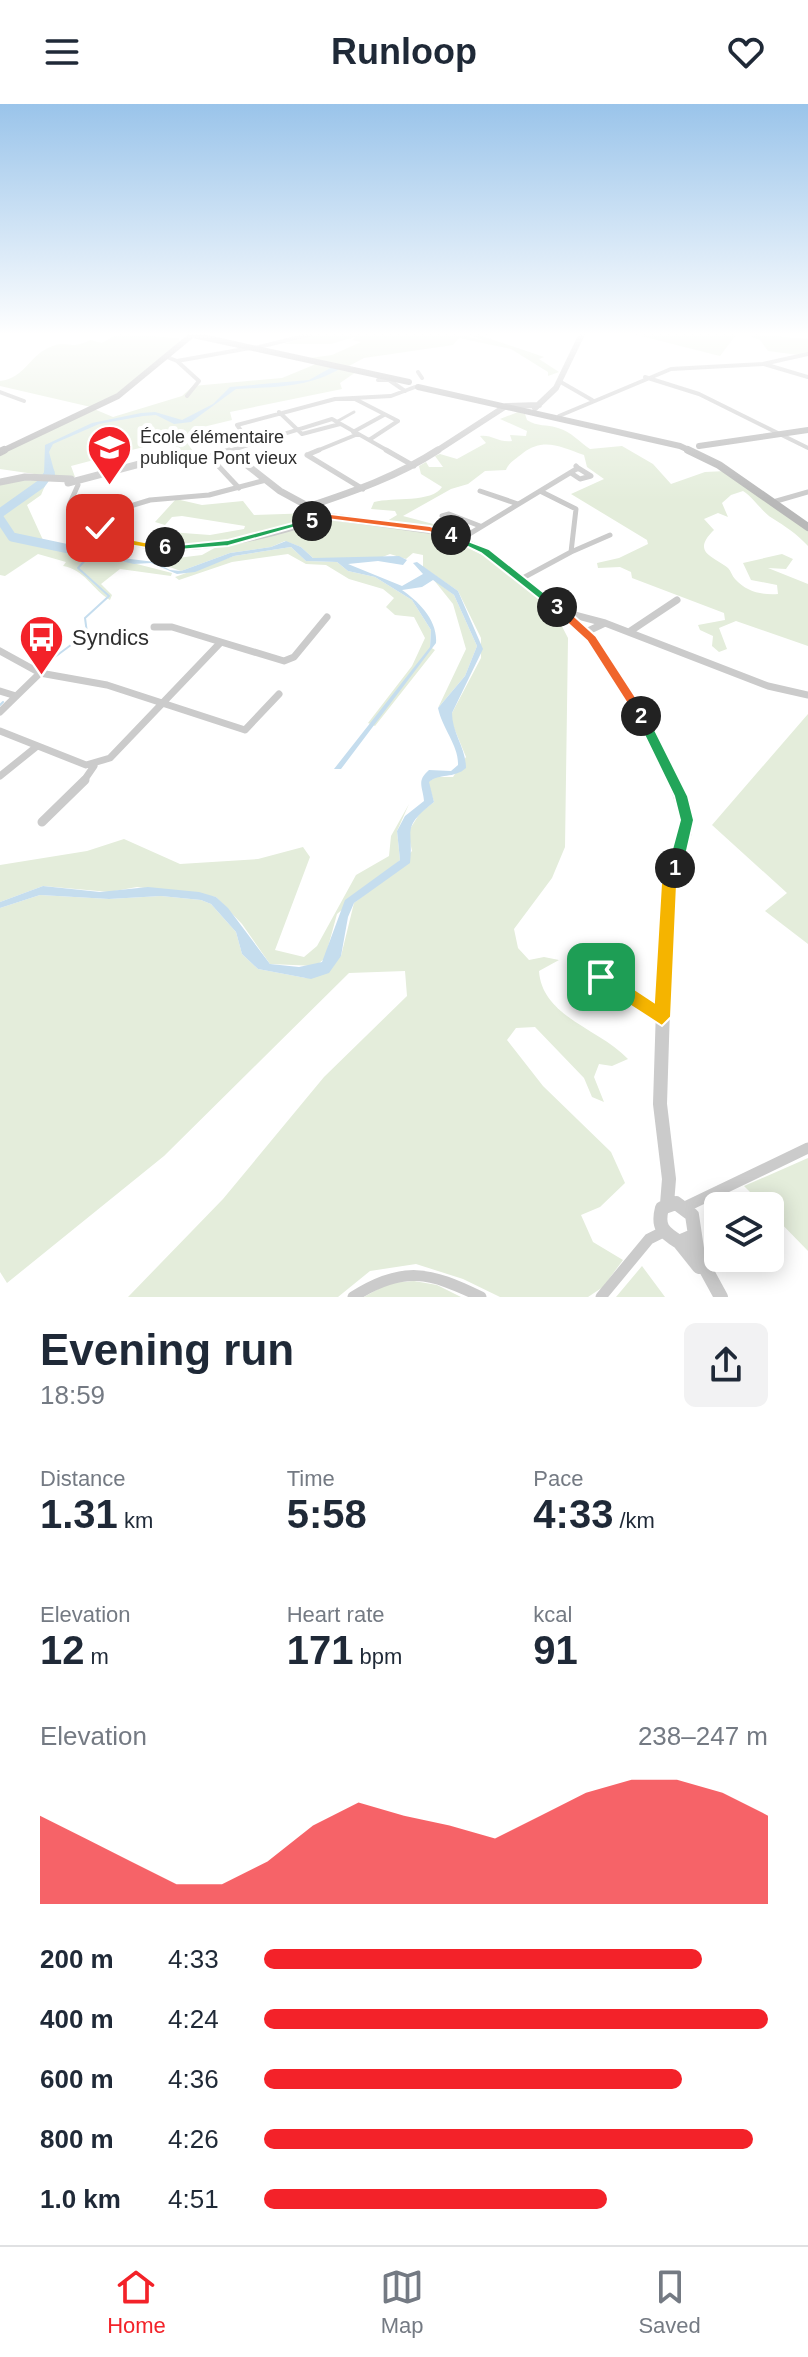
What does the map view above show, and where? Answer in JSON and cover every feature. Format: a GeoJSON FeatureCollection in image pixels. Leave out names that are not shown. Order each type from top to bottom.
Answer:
{"type":"FeatureCollection","features":[{"type":"Feature","properties":{"kind":"main road"},"geometry":{"type":"LineString","coordinates":[[0,452],[126,390]]}},
{"type":"Feature","properties":{"kind":"main road"},"geometry":{"type":"LineString","coordinates":[[438,390],[696,448],[808,527]]}},
{"type":"Feature","properties":{"kind":"main road"},"geometry":{"type":"LineString","coordinates":[[438,390],[520,409],[536,408],[573,420]]}},
{"type":"Feature","properties":{"kind":"main road"},"geometry":{"type":"LineString","coordinates":[[696,448],[808,430]]}},
{"type":"Feature","properties":{"kind":"street"},"geometry":{"type":"LineString","coordinates":[[187,396],[192,390]]}},
{"type":"Feature","properties":{"kind":"street"},"geometry":{"type":"LineString","coordinates":[[249,442],[237,425],[279,412],[353,398],[386,397],[402,390]]}},
{"type":"Feature","properties":{"kind":"street"},"geometry":{"type":"LineString","coordinates":[[536,408],[555,390]]}},
{"type":"Feature","properties":{"kind":"street"},"geometry":{"type":"LineString","coordinates":[[574,390],[592,400]]}},
{"type":"Feature","properties":{"kind":"street"},"geometry":{"type":"LineString","coordinates":[[559,416],[616,390]]}},
{"type":"Feature","properties":{"kind":"street"},"geometry":{"type":"LineString","coordinates":[[685,390],[808,448]]}},
{"type":"Feature","properties":{"kind":"street"},"geometry":{"type":"LineString","coordinates":[[0,392],[24,401]]}},
{"type":"Feature","properties":{"kind":"street"},"geometry":{"type":"LineString","coordinates":[[353,398],[399,422],[369,440]]}},
{"type":"Feature","properties":{"kind":"street"},"geometry":{"type":"LineString","coordinates":[[310,506],[363,489],[414,466],[506,406]]}},
{"type":"Feature","properties":{"kind":"street"},"geometry":{"type":"LineString","coordinates":[[499,411],[520,409]]}},
{"type":"Feature","properties":{"kind":"street"},"geometry":{"type":"LineString","coordinates":[[279,412],[302,434],[355,415],[354,412]]}},
{"type":"Feature","properties":{"kind":"street"},"geometry":{"type":"LineString","coordinates":[[363,489],[307,455],[356,433],[384,415]]}},
{"type":"Feature","properties":{"kind":"street"},"geometry":{"type":"LineString","coordinates":[[0,482],[19,477],[73,480],[172,456],[210,457],[294,428],[335,422],[414,466]]}},
{"type":"Feature","properties":{"kind":"street"},"geometry":{"type":"LineString","coordinates":[[229,451],[266,480],[326,516]]}},
{"type":"Feature","properties":{"kind":"street"},"geometry":{"type":"LineString","coordinates":[[210,457],[239,488]]}},
{"type":"Feature","properties":{"kind":"street"},"geometry":{"type":"LineString","coordinates":[[461,539],[577,467],[591,476],[580,479],[566,474]]}},
{"type":"Feature","properties":{"kind":"street"},"geometry":{"type":"LineString","coordinates":[[73,480],[71,507],[91,518],[114,537],[168,548],[228,543],[326,516],[430,529],[485,551],[586,632],[633,700],[675,783],[687,820],[686,834],[669,884],[660,1104],[669,1179],[707,1275],[721,1297]]}},
{"type":"Feature","properties":{"kind":"street"},"geometry":{"type":"LineString","coordinates":[[91,518],[150,500],[199,497],[266,480]]}},
{"type":"Feature","properties":{"kind":"street"},"geometry":{"type":"LineString","coordinates":[[480,491],[518,504]]}},
{"type":"Feature","properties":{"kind":"street"},"geometry":{"type":"LineString","coordinates":[[540,491],[576,509],[571,552]]}},
{"type":"Feature","properties":{"kind":"street"},"geometry":{"type":"LineString","coordinates":[[773,502],[808,492]]}},
{"type":"Feature","properties":{"kind":"street"},"geometry":{"type":"LineString","coordinates":[[442,516],[449,514],[480,526]]}},
{"type":"Feature","properties":{"kind":"street"},"geometry":{"type":"LineString","coordinates":[[521,579],[610,535]]}},
{"type":"Feature","properties":{"kind":"street"},"geometry":{"type":"LineString","coordinates":[[629,632],[677,600]]}},
{"type":"Feature","properties":{"kind":"street"},"geometry":{"type":"LineString","coordinates":[[563,612],[605,623],[768,686],[808,695]]}},
{"type":"Feature","properties":{"kind":"street"},"geometry":{"type":"LineString","coordinates":[[154,627],[172,627],[284,661],[294,657],[327,617]]}},
{"type":"Feature","properties":{"kind":"street"},"geometry":{"type":"LineString","coordinates":[[586,632],[605,623]]}},
{"type":"Feature","properties":{"kind":"street"},"geometry":{"type":"LineString","coordinates":[[42,822],[91,774],[94,766],[110,758],[166,702],[221,642]]}},
{"type":"Feature","properties":{"kind":"street"},"geometry":{"type":"LineString","coordinates":[[0,651],[38,672],[107,685],[245,730],[279,694]]}},
{"type":"Feature","properties":{"kind":"street"},"geometry":{"type":"LineString","coordinates":[[0,712],[38,672]]}},
{"type":"Feature","properties":{"kind":"street"},"geometry":{"type":"LineString","coordinates":[[0,691],[16,696]]}},
{"type":"Feature","properties":{"kind":"street"},"geometry":{"type":"LineString","coordinates":[[0,731],[36,747],[94,766]]}},
{"type":"Feature","properties":{"kind":"street"},"geometry":{"type":"LineString","coordinates":[[0,776],[36,747]]}},
{"type":"Feature","properties":{"kind":"street"},"geometry":{"type":"LineString","coordinates":[[601,977],[662,1017]]}},
{"type":"Feature","properties":{"kind":"street"},"geometry":{"type":"LineString","coordinates":[[601,1297],[649,1239],[683,1219],[705,1200],[750,1174],[808,1148]]}},
{"type":"Feature","properties":{"kind":"street"},"geometry":{"type":"LineString","coordinates":[[663,1232],[659,1213],[683,1219]]}},
{"type":"Feature","properties":{"kind":"street"},"geometry":{"type":"LineString","coordinates":[[353,1297],[384,1279],[421,1272],[445,1279],[481,1297]]}},
{"type":"Feature","properties":{"kind":"green space"},"geometry":{"type":"Polygon","coordinates":[[[16,390],[122,390],[91,407],[16,390]]]}},
{"type":"Feature","properties":{"kind":"green space"},"geometry":{"type":"Polygon","coordinates":[[[189,390],[339,390],[230,412],[232,420],[199,428],[183,437],[195,454],[183,454],[170,440],[71,466],[75,477],[69,479],[0,469],[0,453],[94,409],[113,417],[182,396],[189,390]]]}},
{"type":"Feature","properties":{"kind":"green space"},"geometry":{"type":"Polygon","coordinates":[[[518,412],[538,425],[567,432],[590,449],[622,446],[653,464],[671,484],[705,472],[726,471],[808,531],[808,546],[743,491],[731,495],[722,503],[728,517],[718,513],[704,519],[714,530],[704,544],[707,554],[728,568],[735,579],[749,590],[778,594],[777,585],[751,580],[743,563],[782,554],[793,559],[786,569],[768,568],[808,584],[808,646],[736,621],[719,628],[727,649],[719,652],[712,646],[713,636],[700,630],[698,625],[725,620],[724,613],[632,578],[631,572],[620,567],[598,568],[597,563],[619,558],[648,544],[647,540],[571,494],[604,479],[587,467],[584,455],[560,447],[545,444],[531,448],[506,470],[485,471],[468,484],[451,489],[403,516],[437,525],[436,529],[387,521],[397,515],[395,511],[371,509],[374,502],[421,497],[437,492],[442,487],[421,474],[419,466],[426,462],[429,467],[443,467],[435,456],[440,454],[457,459],[486,443],[480,436],[512,441],[510,435],[526,436],[527,431],[500,419],[518,412]]]}},
{"type":"Feature","properties":{"kind":"green space"},"geometry":{"type":"Polygon","coordinates":[[[18,480],[47,481],[41,495],[27,505],[43,540],[172,573],[171,576],[120,569],[101,584],[112,595],[110,600],[83,575],[63,566],[66,562],[38,554],[5,576],[0,575],[0,485],[18,480]]]}},
{"type":"Feature","properties":{"kind":"green space"},"geometry":{"type":"Polygon","coordinates":[[[176,499],[202,505],[243,501],[254,515],[314,513],[443,535],[488,558],[553,609],[568,638],[565,847],[552,878],[514,929],[518,948],[529,960],[544,957],[559,960],[539,971],[550,1000],[628,1059],[612,1066],[599,1064],[594,1077],[604,1102],[592,1097],[584,1078],[535,1027],[516,1028],[507,1040],[543,1086],[611,1152],[625,1183],[600,1207],[581,1215],[593,1242],[623,1260],[603,1287],[588,1297],[500,1297],[463,1279],[416,1264],[370,1271],[338,1297],[128,1297],[223,1199],[324,1077],[407,996],[405,971],[349,973],[164,1156],[7,1283],[0,1272],[0,908],[40,895],[109,899],[161,896],[201,900],[211,904],[236,932],[242,954],[258,969],[306,978],[341,956],[354,903],[386,878],[412,851],[408,832],[420,813],[434,802],[428,782],[436,777],[453,777],[466,757],[452,723],[452,713],[481,658],[481,638],[458,591],[423,567],[423,555],[413,553],[406,559],[390,554],[380,558],[313,558],[301,547],[285,541],[271,547],[230,553],[181,571],[152,561],[202,555],[218,546],[181,545],[181,542],[156,531],[210,535],[244,529],[245,526],[182,516],[172,517],[165,525],[155,522],[176,499]]]}},
{"type":"Feature","properties":{"kind":"green space"},"geometry":{"type":"Polygon","coordinates":[[[291,547],[306,561],[337,562],[348,571],[375,577],[412,600],[431,630],[430,647],[435,650],[375,726],[368,723],[412,666],[425,638],[414,617],[395,615],[386,607],[394,598],[383,589],[349,579],[326,565],[306,564],[288,554],[232,562],[179,580],[175,577],[234,556],[291,547]]]}},
{"type":"Feature","properties":{"kind":"green space"},"geometry":{"type":"Polygon","coordinates":[[[433,579],[454,595],[477,646],[465,676],[438,708],[466,649],[453,604],[433,579]]]}},
{"type":"Feature","properties":{"kind":"green space"},"geometry":{"type":"Polygon","coordinates":[[[808,714],[808,944],[765,911],[787,893],[712,825],[808,714]]]}},
{"type":"Feature","properties":{"kind":"green space"},"geometry":{"type":"Polygon","coordinates":[[[409,804],[397,831],[400,860],[337,914],[325,958],[316,966],[270,964],[242,924],[216,897],[137,887],[109,892],[43,886],[0,902],[0,865],[87,851],[124,839],[180,864],[258,859],[303,847],[310,857],[275,950],[304,957],[317,946],[356,875],[389,856],[391,836],[409,804]]]}},
{"type":"Feature","properties":{"kind":"green space"},"geometry":{"type":"Polygon","coordinates":[[[808,1158],[808,1251],[784,1226],[784,1192],[750,1192],[744,1186],[808,1158]]]}},
{"type":"Feature","properties":{"kind":"green space"},"geometry":{"type":"Polygon","coordinates":[[[642,1266],[665,1297],[616,1297],[642,1266]]]}},
{"type":"Feature","properties":{"kind":"green space"},"geometry":{"type":"Polygon","coordinates":[[[414,1281],[437,1285],[461,1297],[364,1297],[389,1283],[414,1281]]]}},
{"type":"Feature","properties":{"kind":"water"},"geometry":{"type":"Polygon","coordinates":[[[227,390],[235,390],[191,422],[174,424],[156,415],[143,416],[99,424],[53,444],[49,452],[56,478],[44,475],[45,445],[92,423],[155,412],[182,420],[213,404],[227,390]]]}},
{"type":"Feature","properties":{"kind":"water"},"geometry":{"type":"Polygon","coordinates":[[[286,541],[301,547],[313,558],[399,556],[407,560],[403,565],[378,561],[348,564],[402,586],[423,574],[413,563],[417,562],[458,591],[483,649],[452,713],[466,768],[457,774],[429,782],[434,802],[413,824],[410,863],[354,903],[348,917],[341,956],[329,973],[311,979],[258,969],[242,954],[236,932],[211,904],[201,900],[161,896],[109,899],[40,895],[0,908],[0,902],[43,886],[100,892],[148,887],[199,892],[216,897],[228,908],[270,964],[299,967],[322,962],[345,900],[400,860],[397,831],[405,816],[424,801],[421,784],[425,774],[429,770],[451,771],[458,765],[456,751],[438,708],[465,676],[477,646],[454,595],[433,580],[422,587],[402,590],[420,606],[430,619],[436,643],[341,769],[334,769],[430,647],[431,630],[412,600],[375,577],[348,571],[337,562],[306,561],[291,547],[234,556],[195,572],[177,574],[151,563],[134,564],[89,554],[155,562],[170,570],[181,571],[230,553],[271,547],[286,541]]]}},
{"type":"Feature","properties":{"kind":"waterway"},"geometry":{"type":"LineString","coordinates":[[0,513],[41,484],[50,472]]}},
{"type":"Feature","properties":{"kind":"waterway"},"geometry":{"type":"LineString","coordinates":[[0,519],[12,537],[102,556]]}},
{"type":"Feature","properties":{"kind":"waterway"},"geometry":{"type":"LineString","coordinates":[[40,668],[87,633],[85,618],[109,596],[78,568],[91,554]]}},
{"type":"Feature","properties":{"kind":"waterway"},"geometry":{"type":"LineString","coordinates":[[0,705],[3,702]]}},
{"type":"Feature","properties":{"kind":"place","name":"École élémentaire publique Pont vieux"},"geometry":{"type":"Point","coordinates":[109,486]}},
{"type":"Feature","properties":{"kind":"place","name":"Syndics"},"geometry":{"type":"Point","coordinates":[41,676]}},
{"type":"Feature","properties":{"kind":"route"},"geometry":{"type":"LineString","coordinates":[[100,528],[126,541],[168,548],[228,543],[326,516],[430,529],[472,543],[485,551],[579,626],[603,654],[633,700],[681,796],[687,820],[681,852],[669,884],[662,1017],[636,1003],[601,977]]}}]}
